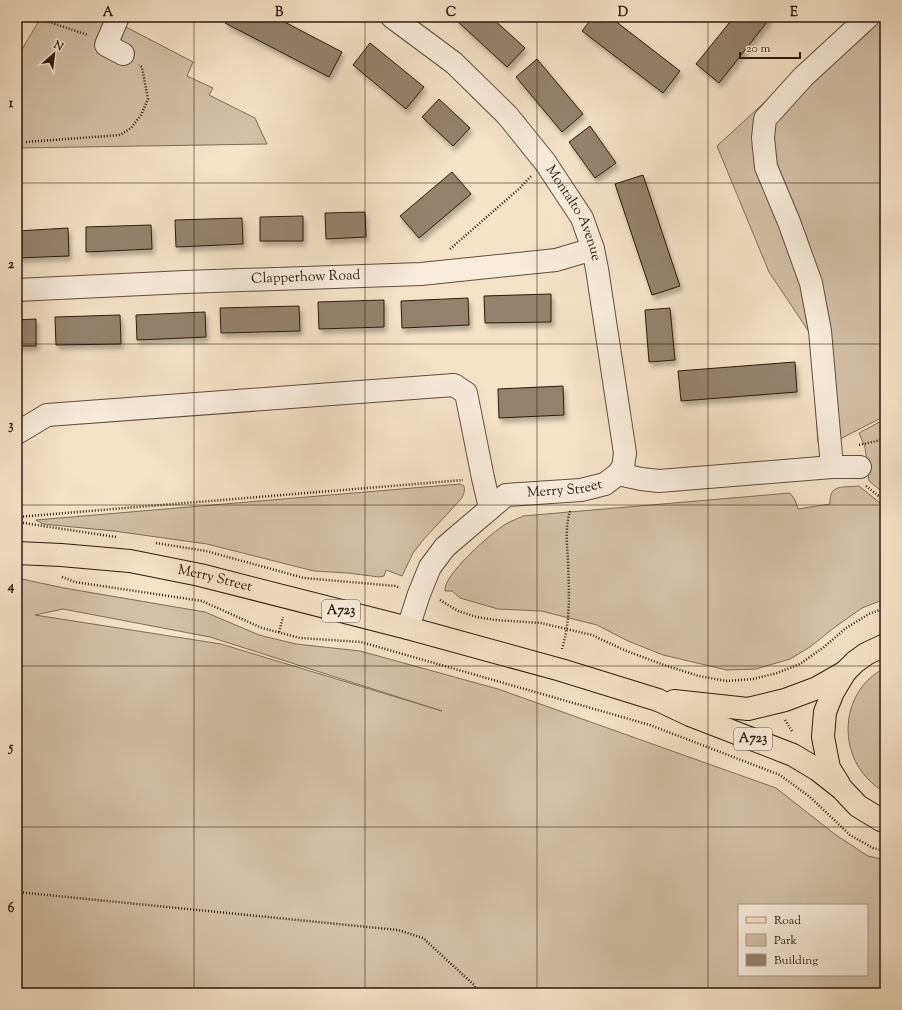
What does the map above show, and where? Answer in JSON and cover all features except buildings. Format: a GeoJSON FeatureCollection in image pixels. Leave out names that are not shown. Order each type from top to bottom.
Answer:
{"type":"FeatureCollection","features":[{"type":"Feature","properties":{"kind":"main road","name":"Merry Street"},"geometry":{"type":"LineString","coordinates":[[17,553],[69,556],[138,563],[200,575],[408,628],[557,669],[658,700]]}},
{"type":"Feature","properties":{"kind":"main road","name":"A723"},"geometry":{"type":"LineString","coordinates":[[658,700],[748,709],[785,700],[817,688],[845,672],[866,654],[885,645]]}},
{"type":"Feature","properties":{"kind":"main road","name":"A723"},"geometry":{"type":"LineString","coordinates":[[842,789],[829,768],[823,737],[825,712],[845,672]]}},
{"type":"Feature","properties":{"kind":"main road","name":"A723"},"geometry":{"type":"LineString","coordinates":[[658,700],[690,715],[792,755],[818,770],[842,789],[858,806],[885,821]]}},
{"type":"Feature","properties":{"kind":"street"},"geometry":{"type":"LineString","coordinates":[[114,49],[118,17]]}},
{"type":"Feature","properties":{"kind":"street","name":"Montalto Avenue"},"geometry":{"type":"LineString","coordinates":[[392,17],[454,63],[507,115],[545,162],[582,218],[593,249],[597,269],[625,453],[623,466],[618,474]]}},
{"type":"Feature","properties":{"kind":"street"},"geometry":{"type":"LineString","coordinates":[[832,467],[820,331],[811,283],[789,222],[766,167],[763,138],[765,119],[803,77],[868,17]]}},
{"type":"Feature","properties":{"kind":"street","name":"Clapperhow Road"},"geometry":{"type":"LineString","coordinates":[[17,290],[185,282],[421,274],[556,260],[593,249]]}},
{"type":"Feature","properties":{"kind":"street"},"geometry":{"type":"LineString","coordinates":[[17,433],[47,415],[454,385],[466,393],[490,508]]}},
{"type":"Feature","properties":{"kind":"street","name":"Merry Street"},"geometry":{"type":"LineString","coordinates":[[408,628],[430,567],[445,547],[506,495],[581,490],[605,484],[618,474],[641,480],[658,481],[832,467],[860,467]]}},
{"type":"Feature","properties":{"kind":"path"},"geometry":{"type":"LineString","coordinates":[[26,142],[120,135],[131,128],[141,115],[148,99],[142,67],[114,49],[83,33],[43,20]]}},
{"type":"Feature","properties":{"kind":"path"},"geometry":{"type":"LineString","coordinates":[[446,253],[520,188],[545,162]]}},
{"type":"Feature","properties":{"kind":"path"},"geometry":{"type":"LineString","coordinates":[[17,517],[483,478]]}},
{"type":"Feature","properties":{"kind":"path"},"geometry":{"type":"LineString","coordinates":[[557,669],[568,628],[569,596],[567,533],[570,513],[581,490]]}},
{"type":"Feature","properties":{"kind":"path"},"geometry":{"type":"LineString","coordinates":[[17,522],[119,537]]}},
{"type":"Feature","properties":{"kind":"path"},"geometry":{"type":"LineString","coordinates":[[150,542],[206,550],[304,578],[396,586],[441,600],[458,611],[477,617],[494,620],[541,623],[568,628],[592,635],[624,650],[664,665],[700,676],[727,680],[753,679],[777,673],[800,664],[824,647],[846,628],[869,614],[885,608]]}},
{"type":"Feature","properties":{"kind":"path"},"geometry":{"type":"LineString","coordinates":[[61,577],[75,582],[202,601],[262,628],[300,638],[362,642],[650,725],[780,775],[810,798],[850,835],[873,848],[885,850]]}},
{"type":"Feature","properties":{"kind":"path"},"geometry":{"type":"LineString","coordinates":[[777,673],[785,700],[785,722],[798,740],[792,755]]}},
{"type":"Feature","properties":{"kind":"path"},"geometry":{"type":"LineString","coordinates":[[17,892],[398,930],[423,938],[474,985],[477,993]]}},
{"type":"Feature","properties":{"kind":"green space"},"geometry":{"type":"Polygon","coordinates":[[[41,17],[107,17],[193,62],[187,76],[213,88],[209,95],[255,118],[267,144],[17,148],[17,58],[41,17]]]}},
{"type":"Feature","properties":{"kind":"green space"},"geometry":{"type":"Polygon","coordinates":[[[857,17],[885,17],[885,416],[842,438],[818,443],[811,335],[769,272],[717,146],[857,17]]]}},
{"type":"Feature","properties":{"kind":"green space"},"geometry":{"type":"Polygon","coordinates":[[[885,419],[885,494],[869,481],[865,447],[859,433],[885,419]]]}},
{"type":"Feature","properties":{"kind":"green space"},"geometry":{"type":"Polygon","coordinates":[[[460,484],[464,486],[464,492],[461,499],[413,553],[402,576],[386,570],[384,576],[379,577],[314,571],[207,544],[114,531],[43,524],[36,520],[460,484]]]}},
{"type":"Feature","properties":{"kind":"green space"},"geometry":{"type":"Polygon","coordinates":[[[859,486],[885,507],[885,599],[862,608],[810,647],[790,659],[756,669],[727,670],[663,655],[628,641],[597,625],[541,611],[498,609],[460,598],[452,591],[445,591],[446,584],[451,575],[469,555],[499,529],[523,516],[790,493],[795,500],[798,509],[830,504],[830,497],[832,493],[838,488],[859,486]]]}},
{"type":"Feature","properties":{"kind":"green space"},"geometry":{"type":"Polygon","coordinates":[[[17,578],[64,588],[205,612],[259,635],[296,644],[360,651],[498,689],[776,788],[836,835],[868,856],[885,860],[885,993],[17,993],[17,578]],[[63,609],[35,615],[221,644],[442,711],[210,637],[63,609]]]}},
{"type":"Feature","properties":{"kind":"green space"},"geometry":{"type":"Polygon","coordinates":[[[885,668],[885,792],[872,783],[859,768],[852,753],[848,737],[852,705],[860,690],[871,678],[885,668]]]}}]}
